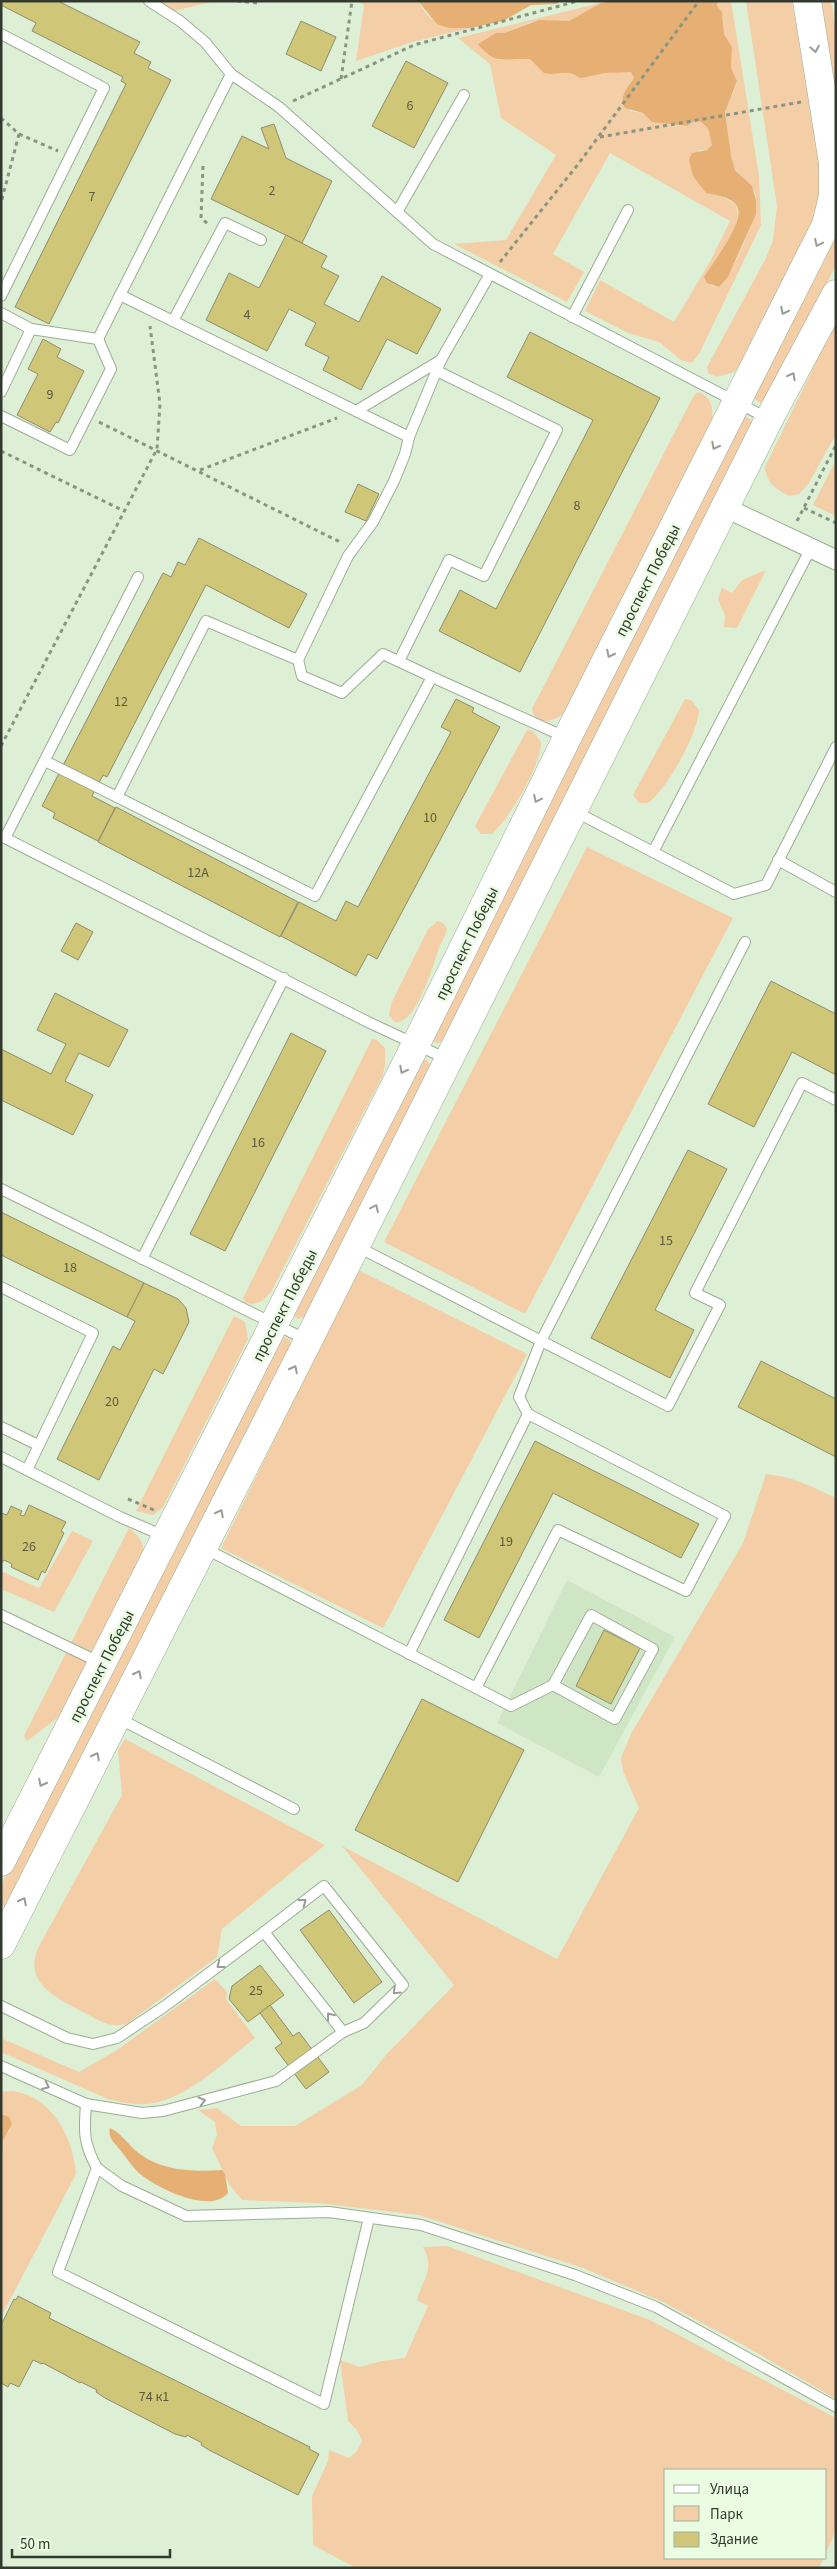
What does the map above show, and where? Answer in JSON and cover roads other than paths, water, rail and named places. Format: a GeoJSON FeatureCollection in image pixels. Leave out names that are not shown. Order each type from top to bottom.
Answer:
{"type":"FeatureCollection","features":[{"type":"Feature","properties":{"kind":"main road","name":"проспект Победы"},"geometry":{"type":"LineString","coordinates":[[1,1862],[102,1663],[163,1525],[274,1324],[826,224],[833,196],[833,163],[807,1]]}},
{"type":"Feature","properties":{"kind":"main road"},"geometry":{"type":"LineString","coordinates":[[1,1944],[356,1246],[769,419],[836,294]]}},
{"type":"Feature","properties":{"kind":"street"},"geometry":{"type":"LineString","coordinates":[[726,508],[836,560]]}},
{"type":"Feature","properties":{"kind":"lane"},"geometry":{"type":"LineString","coordinates":[[149,1],[180,21],[205,42],[232,74],[279,107],[433,244],[769,419]]}},
{"type":"Feature","properties":{"kind":"lane"},"geometry":{"type":"LineString","coordinates":[[1,34],[104,88],[1,296]]}},
{"type":"Feature","properties":{"kind":"lane"},"geometry":{"type":"LineString","coordinates":[[98,340],[232,74]]}},
{"type":"Feature","properties":{"kind":"lane"},"geometry":{"type":"LineString","coordinates":[[397,212],[464,96]]}},
{"type":"Feature","properties":{"kind":"lane"},"geometry":{"type":"LineString","coordinates":[[572,317],[628,210]]}},
{"type":"Feature","properties":{"kind":"lane"},"geometry":{"type":"LineString","coordinates":[[173,321],[225,223],[261,240]]}},
{"type":"Feature","properties":{"kind":"lane"},"geometry":{"type":"LineString","coordinates":[[490,274],[436,371],[409,437],[394,481],[373,522],[354,548],[298,660],[302,676],[342,693],[383,654],[567,738]]}},
{"type":"Feature","properties":{"kind":"lane"},"geometry":{"type":"LineString","coordinates":[[120,295],[409,437]]}},
{"type":"Feature","properties":{"kind":"lane"},"geometry":{"type":"LineString","coordinates":[[1,313],[31,329],[98,340]]}},
{"type":"Feature","properties":{"kind":"lane"},"geometry":{"type":"LineString","coordinates":[[1,392],[31,329]]}},
{"type":"Feature","properties":{"kind":"lane"},"geometry":{"type":"LineString","coordinates":[[1,416],[70,450],[111,369],[98,340]]}},
{"type":"Feature","properties":{"kind":"lane"},"geometry":{"type":"LineString","coordinates":[[356,411],[442,360]]}},
{"type":"Feature","properties":{"kind":"lane"},"geometry":{"type":"LineString","coordinates":[[399,661],[449,560],[484,576],[557,430],[436,371]]}},
{"type":"Feature","properties":{"kind":"lane"},"geometry":{"type":"LineString","coordinates":[[653,852],[811,548]]}},
{"type":"Feature","properties":{"kind":"lane"},"geometry":{"type":"LineString","coordinates":[[138,577],[45,761],[3,837],[448,1060]]}},
{"type":"Feature","properties":{"kind":"lane"},"geometry":{"type":"LineString","coordinates":[[117,797],[206,621],[298,660]]}},
{"type":"Feature","properties":{"kind":"lane"},"geometry":{"type":"LineString","coordinates":[[45,761],[315,896],[432,677]]}},
{"type":"Feature","properties":{"kind":"lane"},"geometry":{"type":"LineString","coordinates":[[573,811],[734,894],[766,884],[836,746]]}},
{"type":"Feature","properties":{"kind":"lane"},"geometry":{"type":"LineString","coordinates":[[778,860],[836,892]]}},
{"type":"Feature","properties":{"kind":"lane"},"geometry":{"type":"LineString","coordinates":[[476,1688],[558,1530],[686,1591],[725,1516],[528,1414],[519,1397],[542,1341],[745,942]]}},
{"type":"Feature","properties":{"kind":"lane"},"geometry":{"type":"LineString","coordinates":[[142,1259],[284,978]]}},
{"type":"Feature","properties":{"kind":"lane"},"geometry":{"type":"LineString","coordinates":[[356,1246],[668,1406],[720,1305],[696,1293],[802,1083],[836,1100]]}},
{"type":"Feature","properties":{"kind":"lane"},"geometry":{"type":"LineString","coordinates":[[1,1189],[308,1341]]}},
{"type":"Feature","properties":{"kind":"lane"},"geometry":{"type":"LineString","coordinates":[[1,1287],[93,1333],[27,1470]]}},
{"type":"Feature","properties":{"kind":"lane"},"geometry":{"type":"LineString","coordinates":[[409,1654],[528,1414]]}},
{"type":"Feature","properties":{"kind":"lane"},"geometry":{"type":"LineString","coordinates":[[1,1427],[38,1445]]}},
{"type":"Feature","properties":{"kind":"lane"},"geometry":{"type":"LineString","coordinates":[[1,1457],[27,1470],[163,1525]]}},
{"type":"Feature","properties":{"kind":"lane"},"geometry":{"type":"LineString","coordinates":[[203,1547],[511,1706],[553,1685],[591,1615],[653,1649],[615,1719],[553,1685]]}},
{"type":"Feature","properties":{"kind":"lane"},"geometry":{"type":"LineString","coordinates":[[3,1619],[102,1663]]}},
{"type":"Feature","properties":{"kind":"lane"},"geometry":{"type":"LineString","coordinates":[[116,1717],[294,1809]]}},
{"type":"Feature","properties":{"kind":"lane"},"geometry":{"type":"LineString","coordinates":[[1,2006],[67,2038],[93,2044],[118,2038],[165,2006],[324,1886],[403,1985],[364,2022],[343,2032],[276,2081],[163,2111],[142,2113],[86,2104],[1,2066]]}},
{"type":"Feature","properties":{"kind":"lane"},"geometry":{"type":"LineString","coordinates":[[264,1932],[343,2032]]}},
{"type":"Feature","properties":{"kind":"lane"},"geometry":{"type":"LineString","coordinates":[[86,2104],[84,2137],[88,2152],[97,2168],[122,2186],[186,2216],[329,2212],[421,2225],[575,2275],[656,2307],[746,2355],[836,2407]]}},
{"type":"Feature","properties":{"kind":"lane"},"geometry":{"type":"LineString","coordinates":[[97,2168],[58,2272],[324,2404],[369,2218]]}}]}
